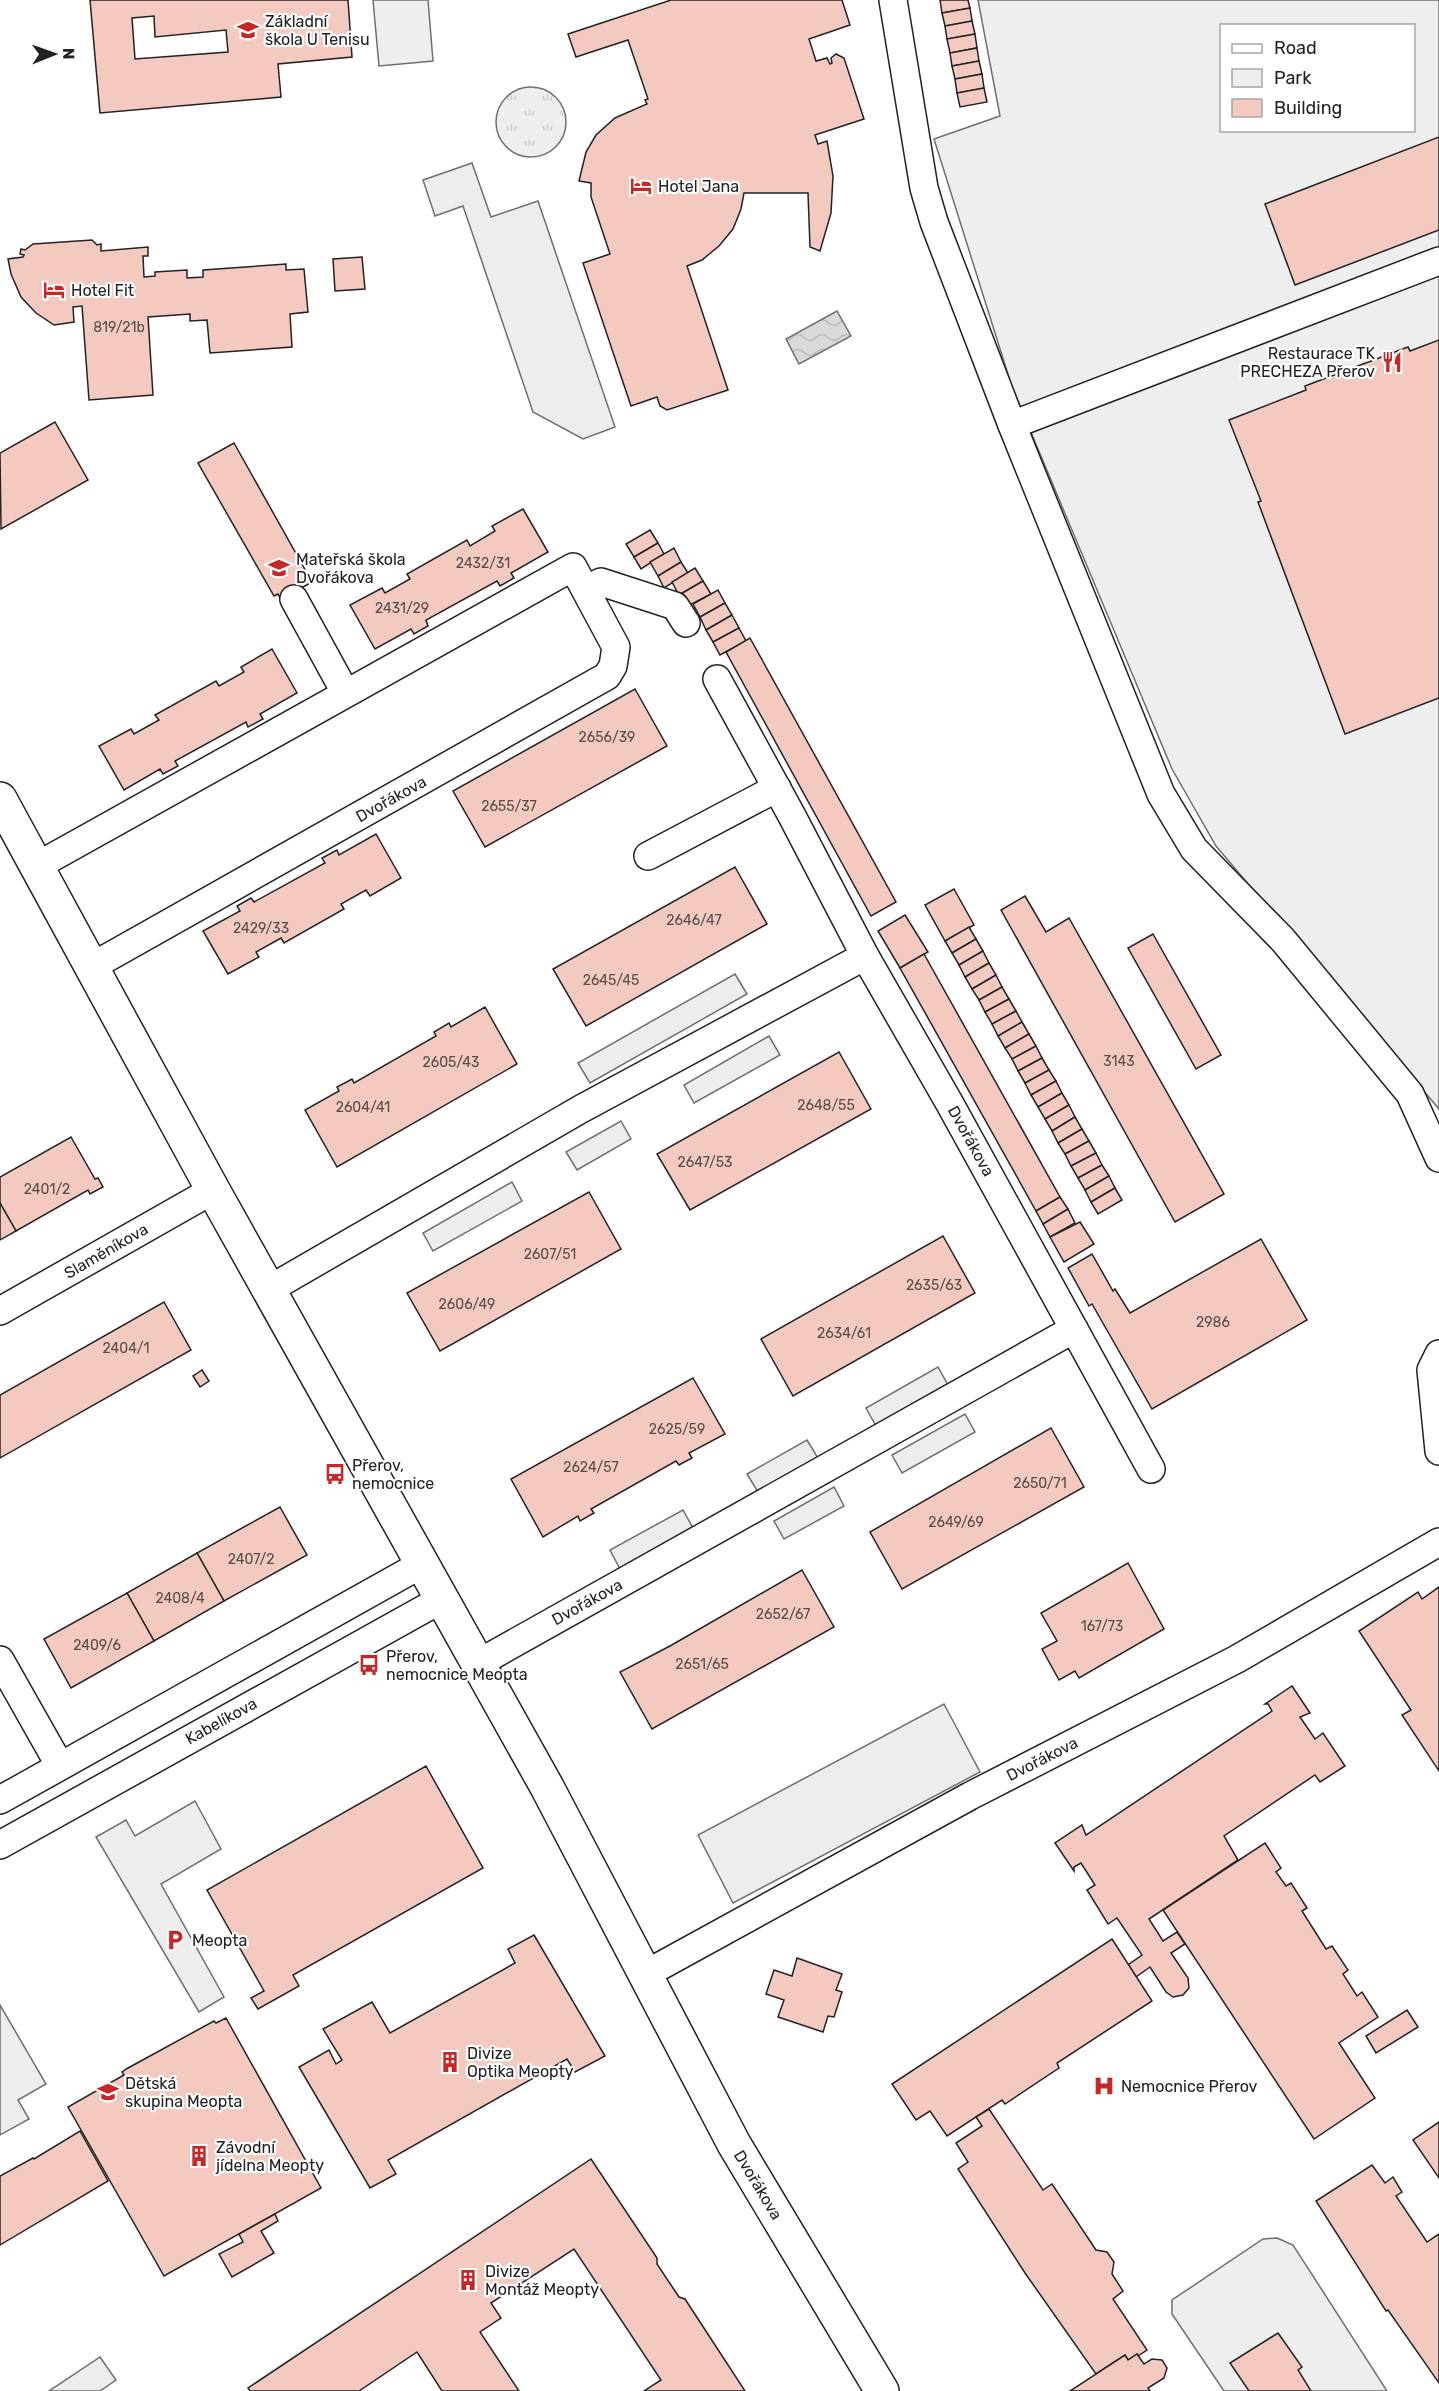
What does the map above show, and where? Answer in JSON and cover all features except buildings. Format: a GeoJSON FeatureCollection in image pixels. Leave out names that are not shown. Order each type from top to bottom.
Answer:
{"type":"FeatureCollection","features":[{"type":"Feature","properties":{"kind":"main road","name":"Dvořákova"},"geometry":{"type":"LineString","coordinates":[[4,817],[37,866],[268,1290],[547,1787],[734,2144],[882,2391]]}},
{"type":"Feature","properties":{"kind":"street"},"geometry":{"type":"LineString","coordinates":[[893,0],[929,207],[1012,425],[1161,794],[1194,849],[1283,940],[1410,1094],[1439,1158]]}},
{"type":"Feature","properties":{"kind":"street"},"geometry":{"type":"LineString","coordinates":[[1012,425],[1439,261]]}},
{"type":"Feature","properties":{"kind":"street","name":"Dvořákova"},"geometry":{"type":"LineString","coordinates":[[37,866],[345,692],[573,567],[586,590],[616,647],[613,666],[607,676],[91,967]]}},
{"type":"Feature","properties":{"kind":"street"},"geometry":{"type":"LineString","coordinates":[[586,590],[601,582],[675,606],[686,623]]}},
{"type":"Feature","properties":{"kind":"street"},"geometry":{"type":"LineString","coordinates":[[294,599],[345,692]]}},
{"type":"Feature","properties":{"kind":"street","name":"Dvořákova"},"geometry":{"type":"LineString","coordinates":[[717,680],[777,788],[865,956],[950,1104],[1151,1470]]}},
{"type":"Feature","properties":{"kind":"street"},"geometry":{"type":"LineString","coordinates":[[648,856],[777,788]]}},
{"type":"Feature","properties":{"kind":"street"},"geometry":{"type":"LineString","coordinates":[[268,1290],[581,1109],[865,956]]}},
{"type":"Feature","properties":{"kind":"street","name":"Slaměníkova"},"geometry":{"type":"LineString","coordinates":[[0,1311],[213,1190]]}},
{"type":"Feature","properties":{"kind":"street","name":"Dvořákova"},"geometry":{"type":"LineString","coordinates":[[477,1664],[1074,1329]]}},
{"type":"Feature","properties":{"kind":"street"},"geometry":{"type":"LineString","coordinates":[[1439,1354],[1431,1370],[1439,1451]]}},
{"type":"Feature","properties":{"kind":"street","name":"Dvořákova"},"geometry":{"type":"LineString","coordinates":[[644,1974],[959,1802],[1237,1659],[1439,1542]]}},
{"type":"Feature","properties":{"kind":"street"},"geometry":{"type":"LineString","coordinates":[[0,1800],[422,1564]]}},
{"type":"Feature","properties":{"kind":"street","name":"Kabelíkova"},"geometry":{"type":"LineString","coordinates":[[0,1845],[442,1599]]}},
{"type":"Feature","properties":{"kind":"street"},"geometry":{"type":"LineString","coordinates":[[0,1660],[60,1766]]}},
{"type":"Feature","properties":{"kind":"green space"},"geometry":{"type":"Polygon","coordinates":[[[373,0],[428,0],[433,61],[379,66],[373,0]]]}},
{"type":"Feature","properties":{"kind":"green space"},"geometry":{"type":"Polygon","coordinates":[[[978,0],[1439,0],[1439,1109],[1216,846],[1172,769],[1012,387],[934,139],[1000,116],[978,0]]]}},
{"type":"Feature","properties":{"kind":"green space"},"geometry":{"type":"Polygon","coordinates":[[[538,87],[551,93],[560,102],[564,108],[566,122],[564,136],[556,147],[545,155],[524,157],[506,147],[498,136],[496,115],[506,97],[517,89],[538,87]]]}},
{"type":"Feature","properties":{"kind":"green space"},"geometry":{"type":"Polygon","coordinates":[[[1277,2238],[1293,2245],[1387,2391],[1224,2391],[1172,2314],[1172,2300],[1263,2239],[1277,2238]]]}},
{"type":"Feature","properties":{"kind":"shaded area"},"geometry":{"type":"Polygon","coordinates":[[[472,163],[491,217],[538,201],[615,427],[583,439],[533,412],[463,206],[435,216],[423,180],[472,163]]]}},
{"type":"Feature","properties":{"kind":"shaded area"},"geometry":{"type":"Polygon","coordinates":[[[735,974],[747,994],[590,1083],[578,1063],[735,974]]]}},
{"type":"Feature","properties":{"kind":"shaded area"},"geometry":{"type":"Polygon","coordinates":[[[769,1036],[780,1055],[694,1103],[684,1085],[769,1036]]]}},
{"type":"Feature","properties":{"kind":"shaded area"},"geometry":{"type":"Polygon","coordinates":[[[621,1121],[631,1139],[577,1170],[566,1152],[621,1121]]]}},
{"type":"Feature","properties":{"kind":"shaded area"},"geometry":{"type":"Polygon","coordinates":[[[512,1182],[522,1201],[433,1251],[423,1233],[512,1182]]]}},
{"type":"Feature","properties":{"kind":"shaded area"},"geometry":{"type":"Polygon","coordinates":[[[938,1367],[948,1385],[876,1426],[866,1408],[938,1367]]]}},
{"type":"Feature","properties":{"kind":"shaded area"},"geometry":{"type":"Polygon","coordinates":[[[965,1414],[975,1432],[902,1473],[892,1455],[965,1414]]]}},
{"type":"Feature","properties":{"kind":"shaded area"},"geometry":{"type":"Polygon","coordinates":[[[807,1440],[818,1458],[758,1492],[747,1474],[807,1440]]]}},
{"type":"Feature","properties":{"kind":"shaded area"},"geometry":{"type":"Polygon","coordinates":[[[834,1487],[844,1506],[784,1539],[774,1521],[834,1487]]]}},
{"type":"Feature","properties":{"kind":"shaded area"},"geometry":{"type":"Polygon","coordinates":[[[683,1510],[693,1528],[620,1569],[610,1550],[683,1510]]]}},
{"type":"Feature","properties":{"kind":"shaded area"},"geometry":{"type":"Polygon","coordinates":[[[944,1704],[980,1772],[733,1903],[698,1835],[944,1704]]]}},
{"type":"Feature","properties":{"kind":"shaded area","name":"Meopta"},"geometry":{"type":"Polygon","coordinates":[[[195,1801],[221,1849],[161,1884],[224,1997],[199,2012],[96,1837],[126,1820],[135,1836],[195,1801]]]}},
{"type":"Feature","properties":{"kind":"shaded area"},"geometry":{"type":"Polygon","coordinates":[[[0,2005],[46,2084],[18,2100],[29,2119],[0,2135],[0,2005]]]}},
{"type":"Feature","properties":{"kind":"shaded area"},"geometry":{"type":"Polygon","coordinates":[[[100,2357],[116,2380],[100,2391],[49,2391],[100,2357]]]}},
{"type":"Feature","properties":{"kind":"water"},"geometry":{"type":"Polygon","coordinates":[[[837,311],[851,336],[799,364],[786,339],[837,311]]]}},
{"type":"Feature","properties":{"kind":"place","name":"Základní škola U Tenisu"},"geometry":{"type":"Point","coordinates":[248,30]}},
{"type":"Feature","properties":{"kind":"place","name":"Hotel Jana"},"geometry":{"type":"Point","coordinates":[641,186]}},
{"type":"Feature","properties":{"kind":"place","name":"Hotel Fit"},"geometry":{"type":"Point","coordinates":[54,290]}},
{"type":"Feature","properties":{"kind":"place","name":"Restaurace TK PRECHEZA Přerov"},"geometry":{"type":"Point","coordinates":[1392,362]}},
{"type":"Feature","properties":{"kind":"place","name":"Mateřská škola Dvořákova"},"geometry":{"type":"Point","coordinates":[279,568]}},
{"type":"Feature","properties":{"kind":"place","name":"Přerov, nemocnice"},"geometry":{"type":"Point","coordinates":[335,1474]}},
{"type":"Feature","properties":{"kind":"place","name":"Přerov, nemocnice Meopta"},"geometry":{"type":"Point","coordinates":[369,1665]}},
{"type":"Feature","properties":{"kind":"place","name":"Meopta"},"geometry":{"type":"Point","coordinates":[175,1940]}},
{"type":"Feature","properties":{"kind":"place","name":"Divize Optika Meopty"},"geometry":{"type":"Point","coordinates":[450,2062]}},
{"type":"Feature","properties":{"kind":"place","name":"Nemocnice Přerov"},"geometry":{"type":"Point","coordinates":[1104,2086]}},
{"type":"Feature","properties":{"kind":"place","name":"Dětská skupina Meopta"},"geometry":{"type":"Point","coordinates":[108,2092]}},
{"type":"Feature","properties":{"kind":"place","name":"Závodní jídelna Meopty"},"geometry":{"type":"Point","coordinates":[199,2156]}},
{"type":"Feature","properties":{"kind":"place","name":"Divize Montáž Meopty"},"geometry":{"type":"Point","coordinates":[468,2280]}}]}
